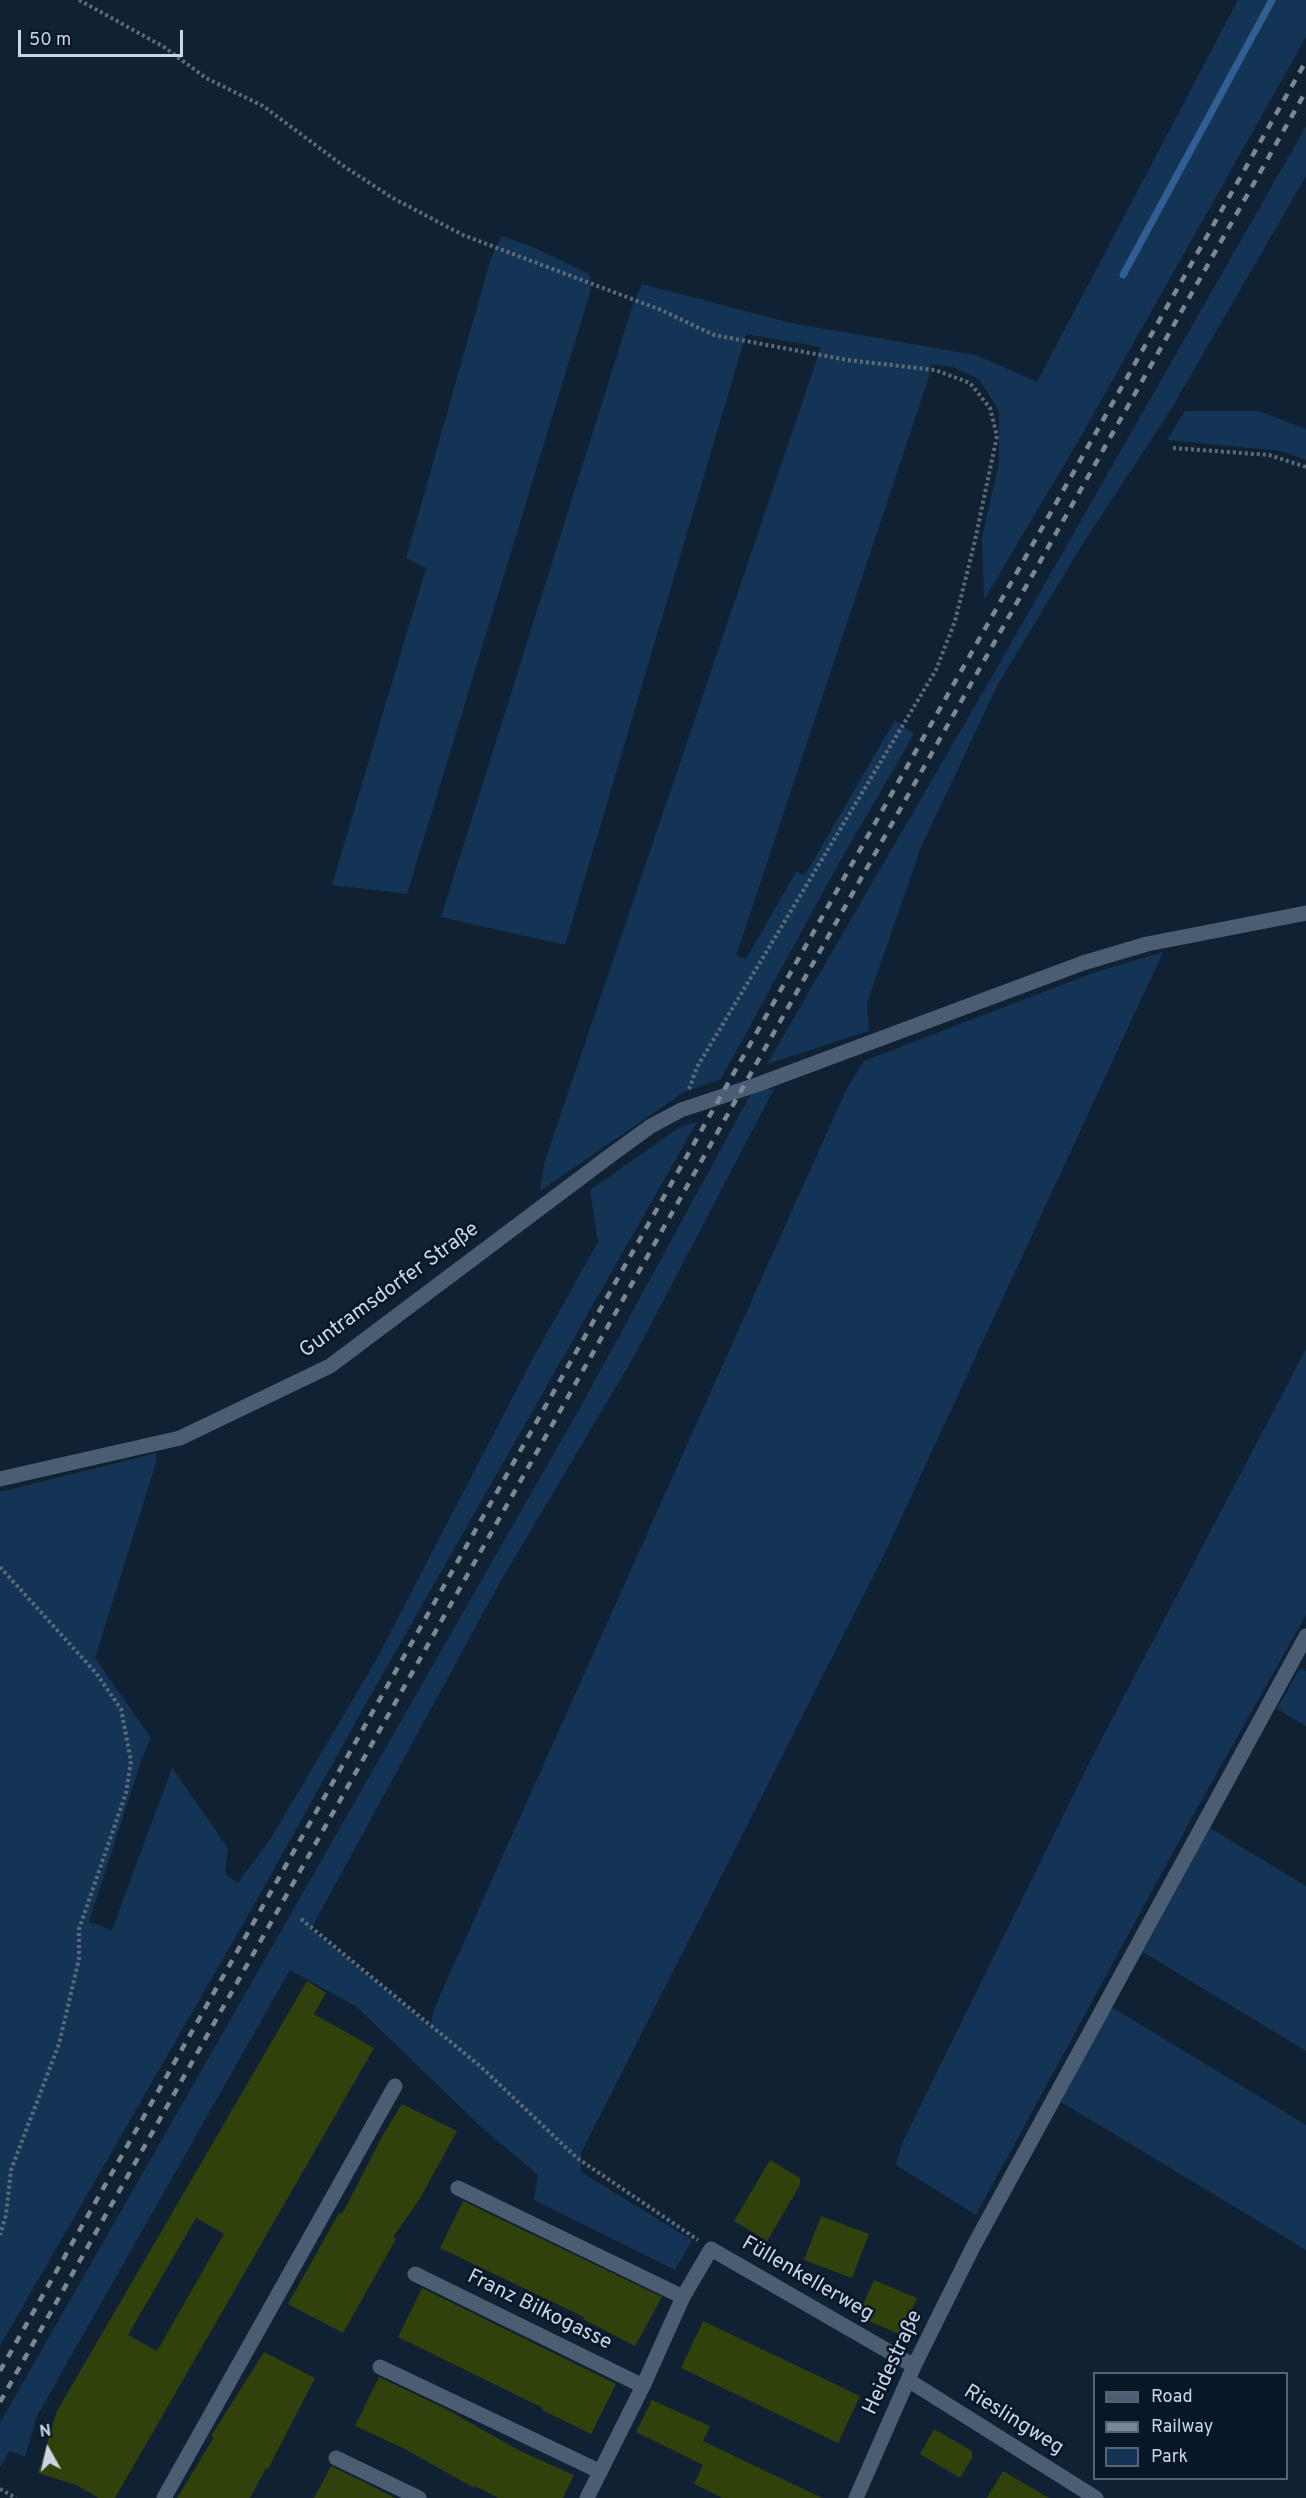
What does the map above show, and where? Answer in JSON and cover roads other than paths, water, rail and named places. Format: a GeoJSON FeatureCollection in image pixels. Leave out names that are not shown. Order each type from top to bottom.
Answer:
{"type":"FeatureCollection","features":[{"type":"Feature","properties":{"kind":"street","name":"Guntramsdorfer Straße"},"geometry":{"type":"LineString","coordinates":[[0,1479],[180,1438],[330,1366],[635,1138],[681,1110],[1083,963],[1147,944],[1306,913]]}},
{"type":"Feature","properties":{"kind":"street","name":"Heidestraße"},"geometry":{"type":"LineString","coordinates":[[856,2498],[908,2380],[973,2247],[1306,1636]]}},
{"type":"Feature","properties":{"kind":"street"},"geometry":{"type":"LineString","coordinates":[[164,2498],[395,2086]]}},
{"type":"Feature","properties":{"kind":"street"},"geometry":{"type":"LineString","coordinates":[[458,2188],[683,2297],[644,2386],[587,2498]]}},
{"type":"Feature","properties":{"kind":"street","name":"Füllenkellerweg"},"geometry":{"type":"LineString","coordinates":[[683,2297],[711,2249],[915,2366]]}},
{"type":"Feature","properties":{"kind":"street","name":"Franz Bilkogasse"},"geometry":{"type":"LineString","coordinates":[[415,2274],[644,2386]]}},
{"type":"Feature","properties":{"kind":"street"},"geometry":{"type":"LineString","coordinates":[[380,2367],[599,2471]]}},
{"type":"Feature","properties":{"kind":"street","name":"Rieslingweg"},"geometry":{"type":"LineString","coordinates":[[908,2380],[1096,2498]]}},
{"type":"Feature","properties":{"kind":"street"},"geometry":{"type":"LineString","coordinates":[[336,2457],[419,2498]]}},
{"type":"Feature","properties":{"kind":"waterway"},"geometry":{"type":"LineString","coordinates":[[1123,275],[1272,0]]}},
{"type":"Feature","properties":{"kind":"railway"},"geometry":{"type":"LineString","coordinates":[[0,2371],[1306,61]]}},
{"type":"Feature","properties":{"kind":"railway"},"geometry":{"type":"LineString","coordinates":[[0,2402],[1306,91]]}}]}
